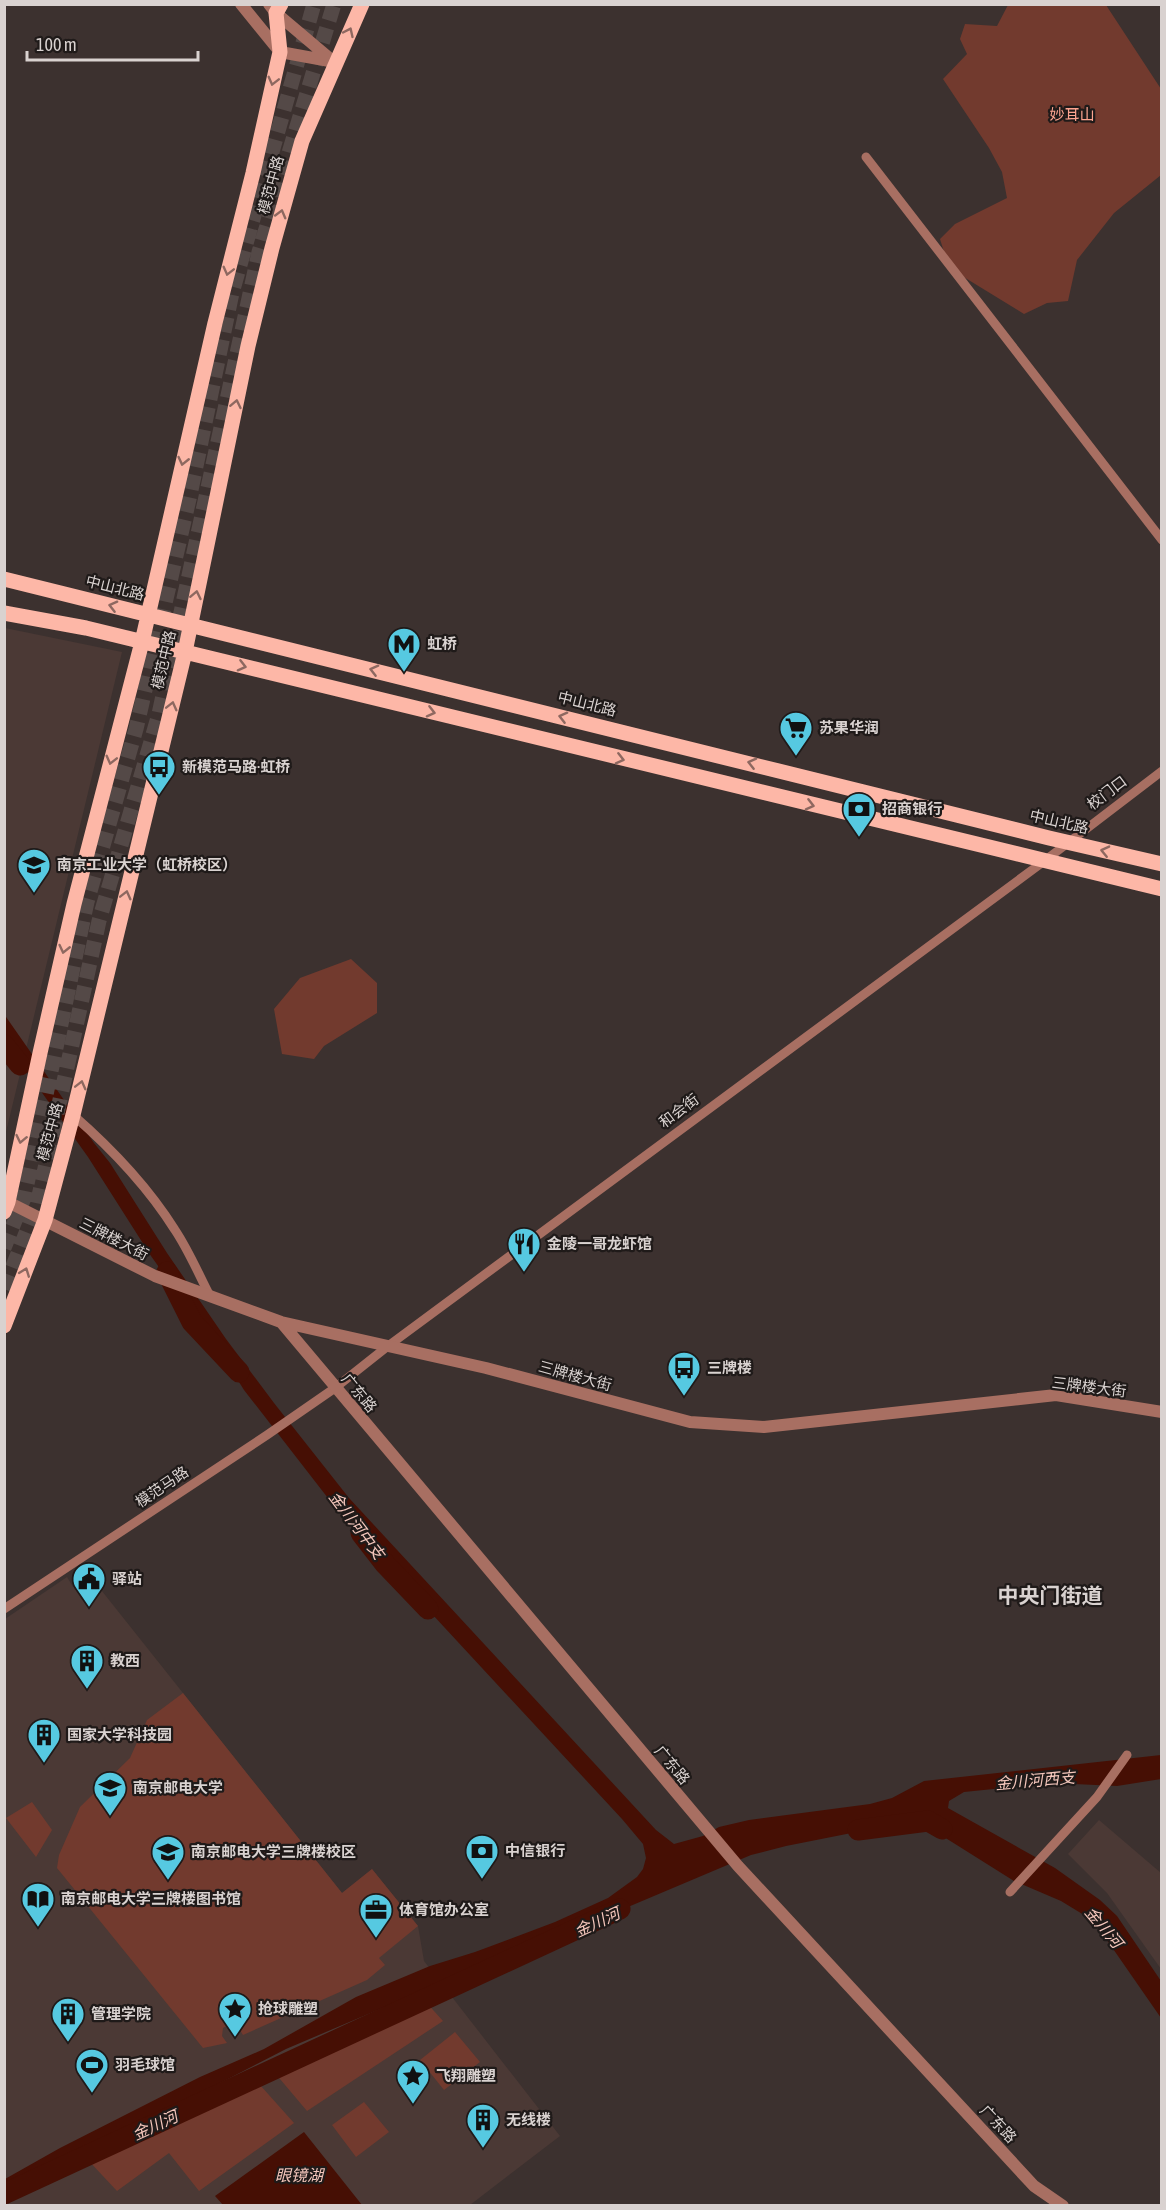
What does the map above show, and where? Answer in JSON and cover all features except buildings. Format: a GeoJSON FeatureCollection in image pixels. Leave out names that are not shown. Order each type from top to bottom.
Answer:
{"type":"FeatureCollection","features":[{"type":"Feature","properties":{"kind":"main road","name":"模范中路"},"geometry":{"type":"LineString","coordinates":[[4,1326],[45,1220],[74,1115],[185,652],[248,346],[272,248],[302,141],[362,4]]}},
{"type":"Feature","properties":{"kind":"main road","name":"模范中路"},"geometry":{"type":"LineString","coordinates":[[6,1204],[74,904],[142,642],[280,52],[275,7]]}},
{"type":"Feature","properties":{"kind":"main road","name":"中山北路"},"geometry":{"type":"LineString","coordinates":[[4,579],[1161,864]]}},
{"type":"Feature","properties":{"kind":"main road"},"geometry":{"type":"LineString","coordinates":[[4,613],[86,628],[1161,890]]}},
{"type":"Feature","properties":{"kind":"street"},"geometry":{"type":"LineString","coordinates":[[241,4],[280,52],[335,62]]}},
{"type":"Feature","properties":{"kind":"street"},"geometry":{"type":"LineString","coordinates":[[275,7],[335,62]]}},
{"type":"Feature","properties":{"kind":"street"},"geometry":{"type":"LineString","coordinates":[[866,157],[1161,540]]}},
{"type":"Feature","properties":{"kind":"street","name":"校门口"},"geometry":{"type":"LineString","coordinates":[[1043,862],[1161,771]]}},
{"type":"Feature","properties":{"kind":"street","name":"和会街"},"geometry":{"type":"LineString","coordinates":[[335,1388],[388,1346],[1043,862]]}},
{"type":"Feature","properties":{"kind":"street"},"geometry":{"type":"LineString","coordinates":[[74,1115],[101,1139],[152,1196],[176,1232],[210,1296]]}},
{"type":"Feature","properties":{"kind":"street","name":"三牌楼大街"},"geometry":{"type":"LineString","coordinates":[[6,1204],[45,1220],[155,1276],[281,1322],[486,1368],[690,1422],[764,1426],[1056,1395],[1161,1412]]}},
{"type":"Feature","properties":{"kind":"street","name":"广东路"},"geometry":{"type":"LineString","coordinates":[[281,1322],[738,1866],[1034,2186],[1063,2205]]}},
{"type":"Feature","properties":{"kind":"street","name":"模范马路"},"geometry":{"type":"LineString","coordinates":[[4,1609],[335,1388]]}},
{"type":"Feature","properties":{"kind":"street"},"geometry":{"type":"LineString","coordinates":[[1010,1892],[1097,1797],[1127,1755]]}},
{"type":"Feature","properties":{"kind":"shaded area","name":"南京工业大学（虹桥校区）"},"geometry":{"type":"Polygon","coordinates":[[[5,628],[122,652],[5,1136],[5,628]]]}},
{"type":"Feature","properties":{"kind":"shaded area","name":"南京邮电大学三牌楼校区"},"geometry":{"type":"Polygon","coordinates":[[[90,1576],[342,1893],[372,1869],[418,1926],[424,1961],[560,2136],[470,2205],[5,2206],[5,1619],[67,1577],[73,1587],[90,1576]]]}},
{"type":"Feature","properties":{"kind":"shaded area"},"geometry":{"type":"Polygon","coordinates":[[[1099,1820],[1161,1873],[1161,1969],[1107,1893],[1068,1854],[1099,1820]]]}},
{"type":"Feature","properties":{"kind":"green space","name":"妙耳山"},"geometry":{"type":"Polygon","coordinates":[[[1008,5],[1106,5],[1161,89],[1161,175],[1114,213],[1077,260],[1068,301],[1047,303],[1024,314],[949,268],[940,239],[955,224],[1007,198],[1002,172],[989,148],[943,79],[967,54],[960,39],[965,24],[997,26],[1008,5]]]}},
{"type":"Feature","properties":{"kind":"green space"},"geometry":{"type":"Polygon","coordinates":[[[351,959],[377,983],[377,1013],[324,1046],[314,1059],[282,1054],[274,1009],[300,978],[351,959]]]}},
{"type":"Feature","properties":{"kind":"green space"},"geometry":{"type":"Polygon","coordinates":[[[183,1693],[342,1893],[372,1869],[418,1926],[379,1958],[385,1965],[367,1980],[243,2035],[238,2027],[230,2024],[223,2028],[222,2036],[227,2043],[203,2048],[57,1868],[59,1855],[80,1807],[130,1758],[147,1720],[183,1693]]]}},
{"type":"Feature","properties":{"kind":"green space"},"geometry":{"type":"Polygon","coordinates":[[[32,1802],[52,1830],[36,1857],[6,1818],[32,1802]]]}},
{"type":"Feature","properties":{"kind":"green space"},"geometry":{"type":"Polygon","coordinates":[[[425,2001],[443,2021],[307,2111],[269,2066],[425,2001]]]}},
{"type":"Feature","properties":{"kind":"green space"},"geometry":{"type":"Polygon","coordinates":[[[455,2032],[480,2062],[444,2090],[420,2060],[455,2032]]]}},
{"type":"Feature","properties":{"kind":"green space"},"geometry":{"type":"Polygon","coordinates":[[[252,2076],[294,2123],[199,2191],[169,2153],[117,2191],[87,2159],[252,2076]]]}},
{"type":"Feature","properties":{"kind":"green space"},"geometry":{"type":"Polygon","coordinates":[[[364,2102],[389,2132],[356,2157],[332,2125],[364,2102]]]}},
{"type":"Feature","properties":{"kind":"water","name":"金川河西支"},"geometry":{"type":"Polygon","coordinates":[[[4,1014],[110,1163],[167,1253],[226,1339],[349,1498],[656,1830],[674,1844],[703,1836],[719,1827],[749,1820],[870,1804],[892,1798],[924,1781],[1161,1755],[1161,1779],[1117,1786],[1053,1783],[964,1792],[949,1801],[948,1808],[1055,1868],[1100,1900],[1117,1916],[1161,1981],[1161,2018],[1100,1930],[1084,1915],[1061,1901],[1014,1881],[944,1837],[912,1821],[751,1855],[583,1926],[528,1946],[286,2049],[5,2194],[5,2179],[60,2148],[200,2077],[264,2049],[356,1997],[430,1966],[555,1922],[608,1898],[637,1877],[643,1869],[646,1858],[643,1844],[622,1819],[331,1502],[244,1390],[224,1358],[151,1256],[88,1157],[5,1041],[4,1014]]]}},
{"type":"Feature","properties":{"kind":"water","name":"眼镜湖"},"geometry":{"type":"Polygon","coordinates":[[[304,2132],[362,2205],[223,2205],[215,2196],[304,2132]]]}},
{"type":"Feature","properties":{"kind":"waterway","name":"金川河中支"},"geometry":{"type":"LineString","coordinates":[[4,1045],[20,1065]]}},
{"type":"Feature","properties":{"kind":"waterway","name":"金川河中支"},"geometry":{"type":"LineString","coordinates":[[167,1272],[192,1322],[239,1372]]}},
{"type":"Feature","properties":{"kind":"waterway","name":"金川河中支"},"geometry":{"type":"LineString","coordinates":[[361,1533],[385,1564],[428,1609]]}},
{"type":"Feature","properties":{"kind":"waterway","name":"金川河"},"geometry":{"type":"LineString","coordinates":[[858,1830],[928,1821],[942,1829]]}},
{"type":"Feature","properties":{"kind":"waterway","name":"金川河"},"geometry":{"type":"LineString","coordinates":[[4,2194],[620,1909]]}},
{"type":"Feature","properties":{"kind":"tunnel"},"geometry":{"type":"LineString","coordinates":[[4,1248],[24,1198],[87,902],[136,729],[190,495],[232,293],[314,4]]}},
{"type":"Feature","properties":{"kind":"tunnel"},"geometry":{"type":"LineString","coordinates":[[4,1289],[37,1205],[99,921],[159,714],[259,252],[334,4]]}},
{"type":"Feature","properties":{"kind":"place","name":"虹桥"},"geometry":{"type":"Point","coordinates":[404,673]}},
{"type":"Feature","properties":{"kind":"place","name":"苏果华润"},"geometry":{"type":"Point","coordinates":[796,757]}},
{"type":"Feature","properties":{"kind":"place","name":"新模范马路·虹桥"},"geometry":{"type":"Point","coordinates":[159,796]}},
{"type":"Feature","properties":{"kind":"place","name":"招商银行"},"geometry":{"type":"Point","coordinates":[859,838]}},
{"type":"Feature","properties":{"kind":"place","name":"南京工业大学（虹桥校区）"},"geometry":{"type":"Point","coordinates":[34,894]}},
{"type":"Feature","properties":{"kind":"place","name":"金陵一哥龙虾馆"},"geometry":{"type":"Point","coordinates":[524,1273]}},
{"type":"Feature","properties":{"kind":"place","name":"三牌楼"},"geometry":{"type":"Point","coordinates":[684,1397]}},
{"type":"Feature","properties":{"kind":"place","name":"驿站"},"geometry":{"type":"Point","coordinates":[89,1608]}},
{"type":"Feature","properties":{"kind":"place","name":"教西"},"geometry":{"type":"Point","coordinates":[87,1690]}},
{"type":"Feature","properties":{"kind":"place","name":"国家大学科技园"},"geometry":{"type":"Point","coordinates":[44,1764]}},
{"type":"Feature","properties":{"kind":"place","name":"南京邮电大学"},"geometry":{"type":"Point","coordinates":[110,1817]}},
{"type":"Feature","properties":{"kind":"place","name":"中信银行"},"geometry":{"type":"Point","coordinates":[482,1880]}},
{"type":"Feature","properties":{"kind":"place","name":"南京邮电大学三牌楼校区"},"geometry":{"type":"Point","coordinates":[168,1881]}},
{"type":"Feature","properties":{"kind":"place","name":"南京邮电大学三牌楼图书馆"},"geometry":{"type":"Point","coordinates":[38,1928]}},
{"type":"Feature","properties":{"kind":"place","name":"体育馆办公室"},"geometry":{"type":"Point","coordinates":[376,1939]}},
{"type":"Feature","properties":{"kind":"place","name":"抢球雕塑"},"geometry":{"type":"Point","coordinates":[235,2038]}},
{"type":"Feature","properties":{"kind":"place","name":"管理学院"},"geometry":{"type":"Point","coordinates":[68,2043]}},
{"type":"Feature","properties":{"kind":"place","name":"羽毛球馆"},"geometry":{"type":"Point","coordinates":[92,2094]}},
{"type":"Feature","properties":{"kind":"place","name":"飞翔雕塑"},"geometry":{"type":"Point","coordinates":[413,2105]}},
{"type":"Feature","properties":{"kind":"place","name":"无线楼"},"geometry":{"type":"Point","coordinates":[483,2149]}},
{"type":"Feature","properties":{"kind":"district","name":"中央门街道"},"geometry":{"type":"Point","coordinates":[1050,1596]}}]}
